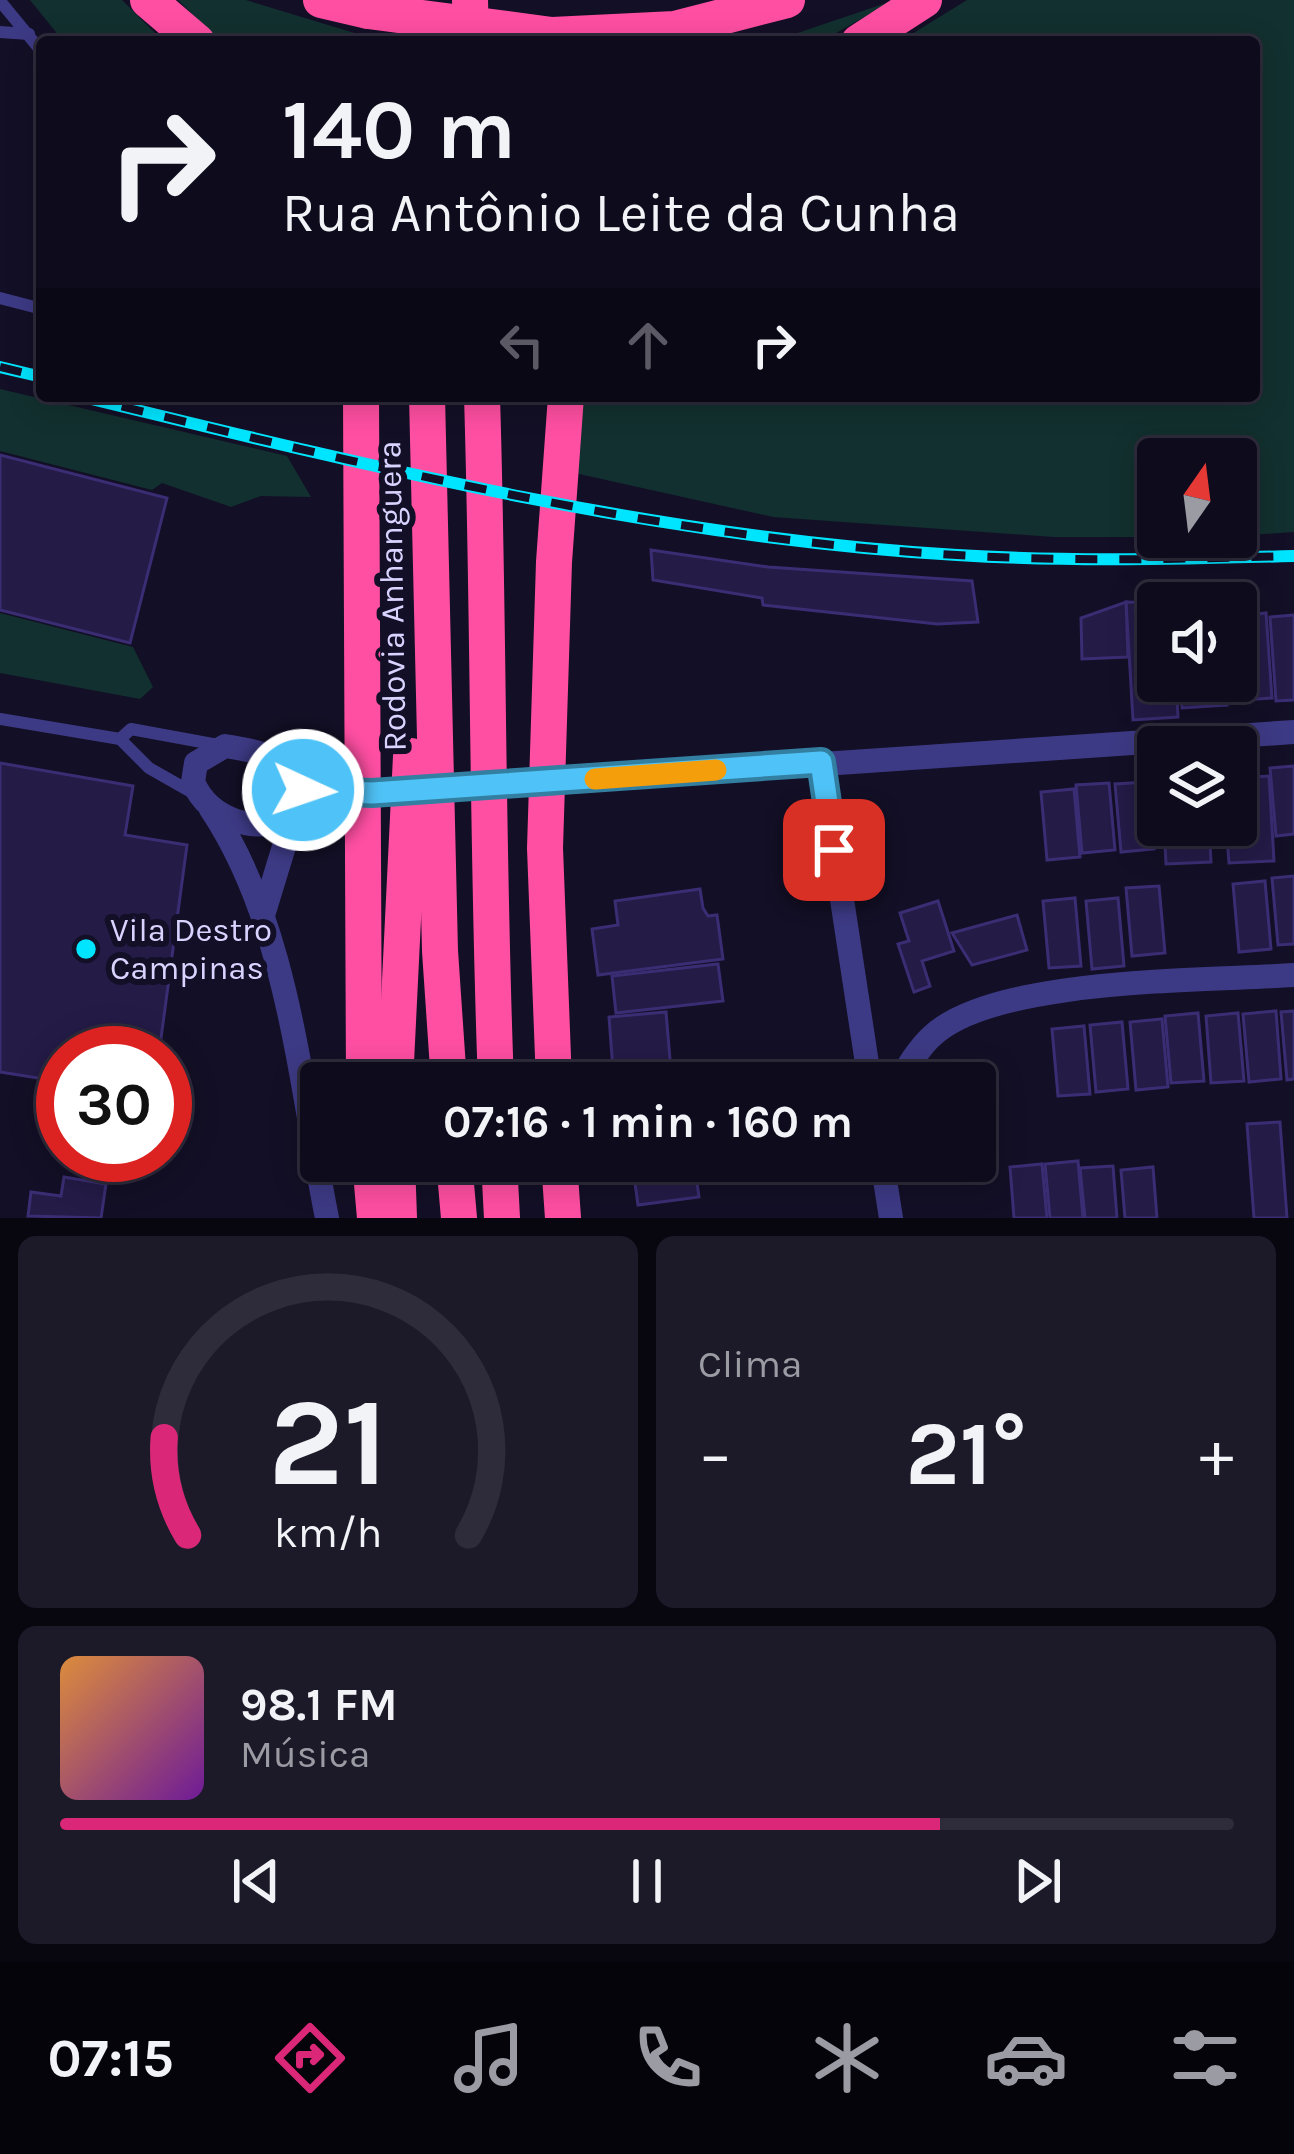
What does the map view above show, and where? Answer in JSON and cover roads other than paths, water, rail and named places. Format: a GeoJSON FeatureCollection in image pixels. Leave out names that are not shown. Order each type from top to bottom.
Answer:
{"type":"FeatureCollection","features":[{"type":"Feature","properties":{"kind":"highway"},"geometry":{"type":"LineString","coordinates":[[148,0],[190,36]]}},
{"type":"Feature","properties":{"kind":"highway"},"geometry":{"type":"LineString","coordinates":[[321,0],[368,11],[553,35],[675,29],[787,0]]}},
{"type":"Feature","properties":{"kind":"highway"},"geometry":{"type":"LineString","coordinates":[[418,0],[421,36]]}},
{"type":"Feature","properties":{"kind":"highway"},"geometry":{"type":"LineString","coordinates":[[470,0],[471,36]]}},
{"type":"Feature","properties":{"kind":"highway"},"geometry":{"type":"LineString","coordinates":[[868,36],[925,0]]}},
{"type":"Feature","properties":{"kind":"highway"},"geometry":{"type":"LineString","coordinates":[[361,402],[364,1062]]}},
{"type":"Feature","properties":{"kind":"highway","name":"Rodovia Anhanguera"},"geometry":{"type":"LineString","coordinates":[[428,402],[430,586],[448,1062]]}},
{"type":"Feature","properties":{"kind":"highway"},"geometry":{"type":"LineString","coordinates":[[482,402],[489,612],[487,841],[495,1062]]}},
{"type":"Feature","properties":{"kind":"highway"},"geometry":{"type":"LineString","coordinates":[[489,612],[506,402]]}},
{"type":"Feature","properties":{"kind":"highway"},"geometry":{"type":"LineString","coordinates":[[553,1062],[545,848],[554,562],[566,402]]}},
{"type":"Feature","properties":{"kind":"highway"},"geometry":{"type":"LineString","coordinates":[[396,1062],[413,694],[430,586]]}},
{"type":"Feature","properties":{"kind":"highway"},"geometry":{"type":"LineString","coordinates":[[372,1182],[375,1218]]}},
{"type":"Feature","properties":{"kind":"highway"},"geometry":{"type":"LineString","coordinates":[[398,1182],[399,1218]]}},
{"type":"Feature","properties":{"kind":"highway"},"geometry":{"type":"LineString","coordinates":[[456,1182],[459,1218]]}},
{"type":"Feature","properties":{"kind":"highway"},"geometry":{"type":"LineString","coordinates":[[500,1182],[502,1218]]}},
{"type":"Feature","properties":{"kind":"highway"},"geometry":{"type":"LineString","coordinates":[[560,1182],[563,1218]]}},
{"type":"Feature","properties":{"kind":"street"},"geometry":{"type":"LineString","coordinates":[[328,1218],[264,912],[242,855],[193,782],[196,763],[225,746],[285,764],[303,790],[329,795],[1294,732]]}},
{"type":"Feature","properties":{"kind":"street"},"geometry":{"type":"LineString","coordinates":[[821,762],[867,1062]]}},
{"type":"Feature","properties":{"kind":"street"},"geometry":{"type":"LineString","coordinates":[[264,912],[303,790]]}},
{"type":"Feature","properties":{"kind":"street"},"geometry":{"type":"LineString","coordinates":[[205,803],[256,825],[293,817]]}},
{"type":"Feature","properties":{"kind":"street"},"geometry":{"type":"LineString","coordinates":[[913,1062],[932,1036],[972,1013],[1041,993],[1294,976]]}},
{"type":"Feature","properties":{"kind":"street"},"geometry":{"type":"LineString","coordinates":[[886,1182],[890,1218]]}},
{"type":"Feature","properties":{"kind":"lane"},"geometry":{"type":"LineString","coordinates":[[0,1],[36,44]]}},
{"type":"Feature","properties":{"kind":"lane"},"geometry":{"type":"LineString","coordinates":[[0,32],[29,34]]}},
{"type":"Feature","properties":{"kind":"lane"},"geometry":{"type":"LineString","coordinates":[[0,298],[36,307]]}},
{"type":"Feature","properties":{"kind":"lane"},"geometry":{"type":"LineString","coordinates":[[0,718],[120,739],[148,769],[205,803]]}},
{"type":"Feature","properties":{"kind":"lane"},"geometry":{"type":"LineString","coordinates":[[120,739],[131,729],[225,746]]}},
{"type":"Feature","properties":{"kind":"railway"},"geometry":{"type":"LineString","coordinates":[[0,367],[36,376]]}},
{"type":"Feature","properties":{"kind":"railway"},"geometry":{"type":"LineString","coordinates":[[104,402],[405,473],[735,533],[999,557],[1294,556]]}},
{"type":"Feature","properties":{"kind":"place","name":"Vila Destro Campinas"},"geometry":{"type":"Point","coordinates":[86,949]}}]}
